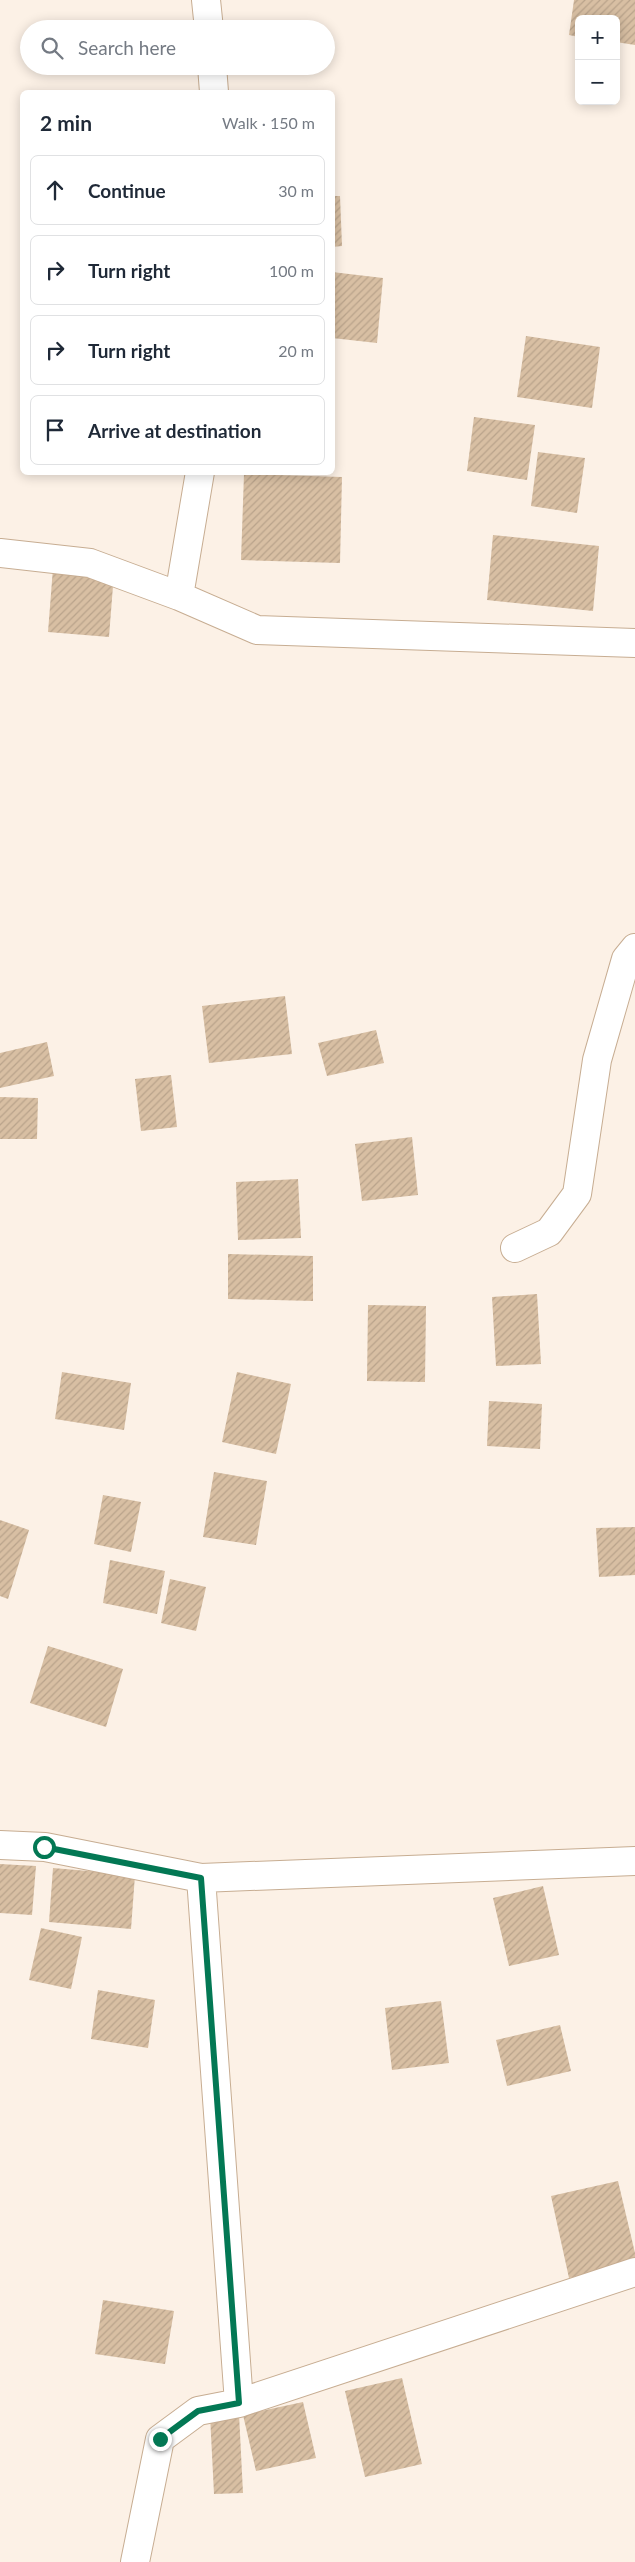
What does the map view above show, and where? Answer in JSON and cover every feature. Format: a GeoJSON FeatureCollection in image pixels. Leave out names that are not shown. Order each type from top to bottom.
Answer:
{"type":"FeatureCollection","features":[{"type":"Feature","properties":{"kind":"street"},"geometry":{"type":"LineString","coordinates":[[206,0],[207,20]]}},
{"type":"Feature","properties":{"kind":"street"},"geometry":{"type":"LineString","coordinates":[[213,75],[214,90]]}},
{"type":"Feature","properties":{"kind":"street"},"geometry":{"type":"LineString","coordinates":[[179,596],[199,475]]}},
{"type":"Feature","properties":{"kind":"street"},"geometry":{"type":"LineString","coordinates":[[0,553],[90,563],[179,596],[257,630],[635,643]]}},
{"type":"Feature","properties":{"kind":"street"},"geometry":{"type":"LineString","coordinates":[[515,1248],[549,1232],[577,1194],[597,1060],[626,959],[635,948]]}},
{"type":"Feature","properties":{"kind":"street"},"geometry":{"type":"LineString","coordinates":[[0,1845],[44,1847],[201,1878],[635,1861]]}},
{"type":"Feature","properties":{"kind":"street"},"geometry":{"type":"LineString","coordinates":[[201,1878],[239,2403]]}},
{"type":"Feature","properties":{"kind":"street"},"geometry":{"type":"LineString","coordinates":[[135,2562],[160,2439],[198,2411],[239,2403],[635,2272]]}},
{"type":"Feature","properties":{"kind":"building"},"geometry":{"type":"Polygon","coordinates":[[[574,0],[635,0],[635,45],[620,43],[620,15],[575,15],[575,36],[569,35],[574,0]]]}},
{"type":"Feature","properties":{"kind":"building"},"geometry":{"type":"Polygon","coordinates":[[[335,196],[340,196],[342,246],[335,247],[335,196]]]}},
{"type":"Feature","properties":{"kind":"building"},"geometry":{"type":"Polygon","coordinates":[[[335,272],[383,278],[377,343],[335,338],[335,272]]]}},
{"type":"Feature","properties":{"kind":"building"},"geometry":{"type":"Polygon","coordinates":[[[526,336],[600,347],[592,408],[517,397],[526,336]]]}},
{"type":"Feature","properties":{"kind":"building"},"geometry":{"type":"Polygon","coordinates":[[[474,417],[535,425],[527,480],[467,471],[474,417]]]}},
{"type":"Feature","properties":{"kind":"building"},"geometry":{"type":"Polygon","coordinates":[[[538,452],[585,458],[577,513],[531,506],[538,452]]]}},
{"type":"Feature","properties":{"kind":"building"},"geometry":{"type":"Polygon","coordinates":[[[244,475],[342,477],[340,563],[241,560],[244,475]]]}},
{"type":"Feature","properties":{"kind":"building"},"geometry":{"type":"Polygon","coordinates":[[[493,535],[599,546],[593,611],[487,600],[493,535]]]}},
{"type":"Feature","properties":{"kind":"building"},"geometry":{"type":"Polygon","coordinates":[[[53,568],[114,573],[109,637],[48,632],[53,568]]]}},
{"type":"Feature","properties":{"kind":"building"},"geometry":{"type":"Polygon","coordinates":[[[285,996],[292,1054],[209,1063],[202,1006],[285,996]]]}},
{"type":"Feature","properties":{"kind":"building"},"geometry":{"type":"Polygon","coordinates":[[[376,1030],[384,1063],[327,1076],[318,1043],[376,1030]]]}},
{"type":"Feature","properties":{"kind":"building"},"geometry":{"type":"Polygon","coordinates":[[[47,1042],[54,1076],[0,1088],[0,1053],[47,1042]]]}},
{"type":"Feature","properties":{"kind":"building"},"geometry":{"type":"Polygon","coordinates":[[[171,1075],[177,1127],[141,1131],[135,1079],[171,1075]]]}},
{"type":"Feature","properties":{"kind":"building"},"geometry":{"type":"Polygon","coordinates":[[[0,1097],[38,1098],[37,1139],[0,1139],[0,1097]]]}},
{"type":"Feature","properties":{"kind":"building"},"geometry":{"type":"Polygon","coordinates":[[[412,1137],[418,1195],[362,1201],[355,1144],[412,1137]]]}},
{"type":"Feature","properties":{"kind":"building"},"geometry":{"type":"Polygon","coordinates":[[[298,1179],[301,1238],[238,1240],[236,1182],[298,1179]]]}},
{"type":"Feature","properties":{"kind":"building"},"geometry":{"type":"Polygon","coordinates":[[[228,1254],[313,1256],[313,1301],[228,1299],[228,1254]]]}},
{"type":"Feature","properties":{"kind":"building"},"geometry":{"type":"Polygon","coordinates":[[[537,1294],[541,1364],[496,1366],[492,1297],[537,1294]]]}},
{"type":"Feature","properties":{"kind":"building"},"geometry":{"type":"Polygon","coordinates":[[[368,1305],[426,1306],[425,1382],[367,1381],[368,1305]]]}},
{"type":"Feature","properties":{"kind":"building"},"geometry":{"type":"Polygon","coordinates":[[[62,1372],[131,1383],[124,1430],[55,1419],[62,1372]]]}},
{"type":"Feature","properties":{"kind":"building"},"geometry":{"type":"Polygon","coordinates":[[[237,1372],[291,1384],[276,1454],[222,1442],[237,1372]]]}},
{"type":"Feature","properties":{"kind":"building"},"geometry":{"type":"Polygon","coordinates":[[[489,1401],[542,1404],[540,1449],[487,1446],[489,1401]]]}},
{"type":"Feature","properties":{"kind":"building"},"geometry":{"type":"Polygon","coordinates":[[[214,1472],[267,1481],[256,1545],[203,1537],[214,1472]]]}},
{"type":"Feature","properties":{"kind":"building"},"geometry":{"type":"Polygon","coordinates":[[[103,1495],[141,1502],[131,1552],[94,1544],[103,1495]]]}},
{"type":"Feature","properties":{"kind":"building"},"geometry":{"type":"Polygon","coordinates":[[[0,1520],[29,1530],[8,1599],[0,1596],[0,1520]]]}},
{"type":"Feature","properties":{"kind":"building"},"geometry":{"type":"Polygon","coordinates":[[[635,1527],[635,1575],[599,1577],[596,1528],[635,1527]]]}},
{"type":"Feature","properties":{"kind":"building"},"geometry":{"type":"Polygon","coordinates":[[[110,1560],[165,1571],[157,1614],[103,1603],[110,1560]]]}},
{"type":"Feature","properties":{"kind":"building"},"geometry":{"type":"Polygon","coordinates":[[[170,1579],[206,1587],[196,1631],[161,1623],[170,1579]]]}},
{"type":"Feature","properties":{"kind":"building"},"geometry":{"type":"Polygon","coordinates":[[[48,1646],[123,1669],[106,1727],[30,1703],[48,1646]]]}},
{"type":"Feature","properties":{"kind":"building"},"geometry":{"type":"Polygon","coordinates":[[[0,1864],[36,1866],[32,1915],[0,1913],[0,1864]]]}},
{"type":"Feature","properties":{"kind":"building"},"geometry":{"type":"Polygon","coordinates":[[[53,1868],[135,1875],[131,1929],[49,1922],[53,1868]]]}},
{"type":"Feature","properties":{"kind":"building"},"geometry":{"type":"Polygon","coordinates":[[[543,1886],[559,1955],[509,1966],[493,1898],[543,1886]]]}},
{"type":"Feature","properties":{"kind":"building"},"geometry":{"type":"Polygon","coordinates":[[[41,1928],[82,1937],[71,1989],[29,1980],[41,1928]]]}},
{"type":"Feature","properties":{"kind":"building"},"geometry":{"type":"Polygon","coordinates":[[[98,1990],[155,2000],[148,2048],[91,2039],[98,1990]]]}},
{"type":"Feature","properties":{"kind":"building"},"geometry":{"type":"Polygon","coordinates":[[[441,2001],[449,2063],[392,2070],[385,2008],[441,2001]]]}},
{"type":"Feature","properties":{"kind":"building"},"geometry":{"type":"Polygon","coordinates":[[[560,2025],[571,2071],[507,2086],[496,2040],[560,2025]]]}},
{"type":"Feature","properties":{"kind":"building"},"geometry":{"type":"Polygon","coordinates":[[[618,2181],[635,2253],[635,2263],[569,2278],[551,2196],[618,2181]]]}},
{"type":"Feature","properties":{"kind":"building"},"geometry":{"type":"Polygon","coordinates":[[[103,2300],[174,2311],[165,2364],[95,2354],[103,2300]]]}},
{"type":"Feature","properties":{"kind":"building"},"geometry":{"type":"Polygon","coordinates":[[[402,2378],[422,2464],[365,2477],[345,2391],[402,2378]]]}},
{"type":"Feature","properties":{"kind":"building"},"geometry":{"type":"Polygon","coordinates":[[[303,2402],[316,2458],[256,2471],[243,2415],[303,2402]]]}},
{"type":"Feature","properties":{"kind":"building"},"geometry":{"type":"Polygon","coordinates":[[[239,2414],[243,2493],[214,2494],[210,2415],[239,2414]]]}},
{"type":"Feature","properties":{"kind":"route"},"geometry":{"type":"LineString","coordinates":[[44,1847],[201,1878],[239,2403],[198,2411],[160,2439]]}}]}
